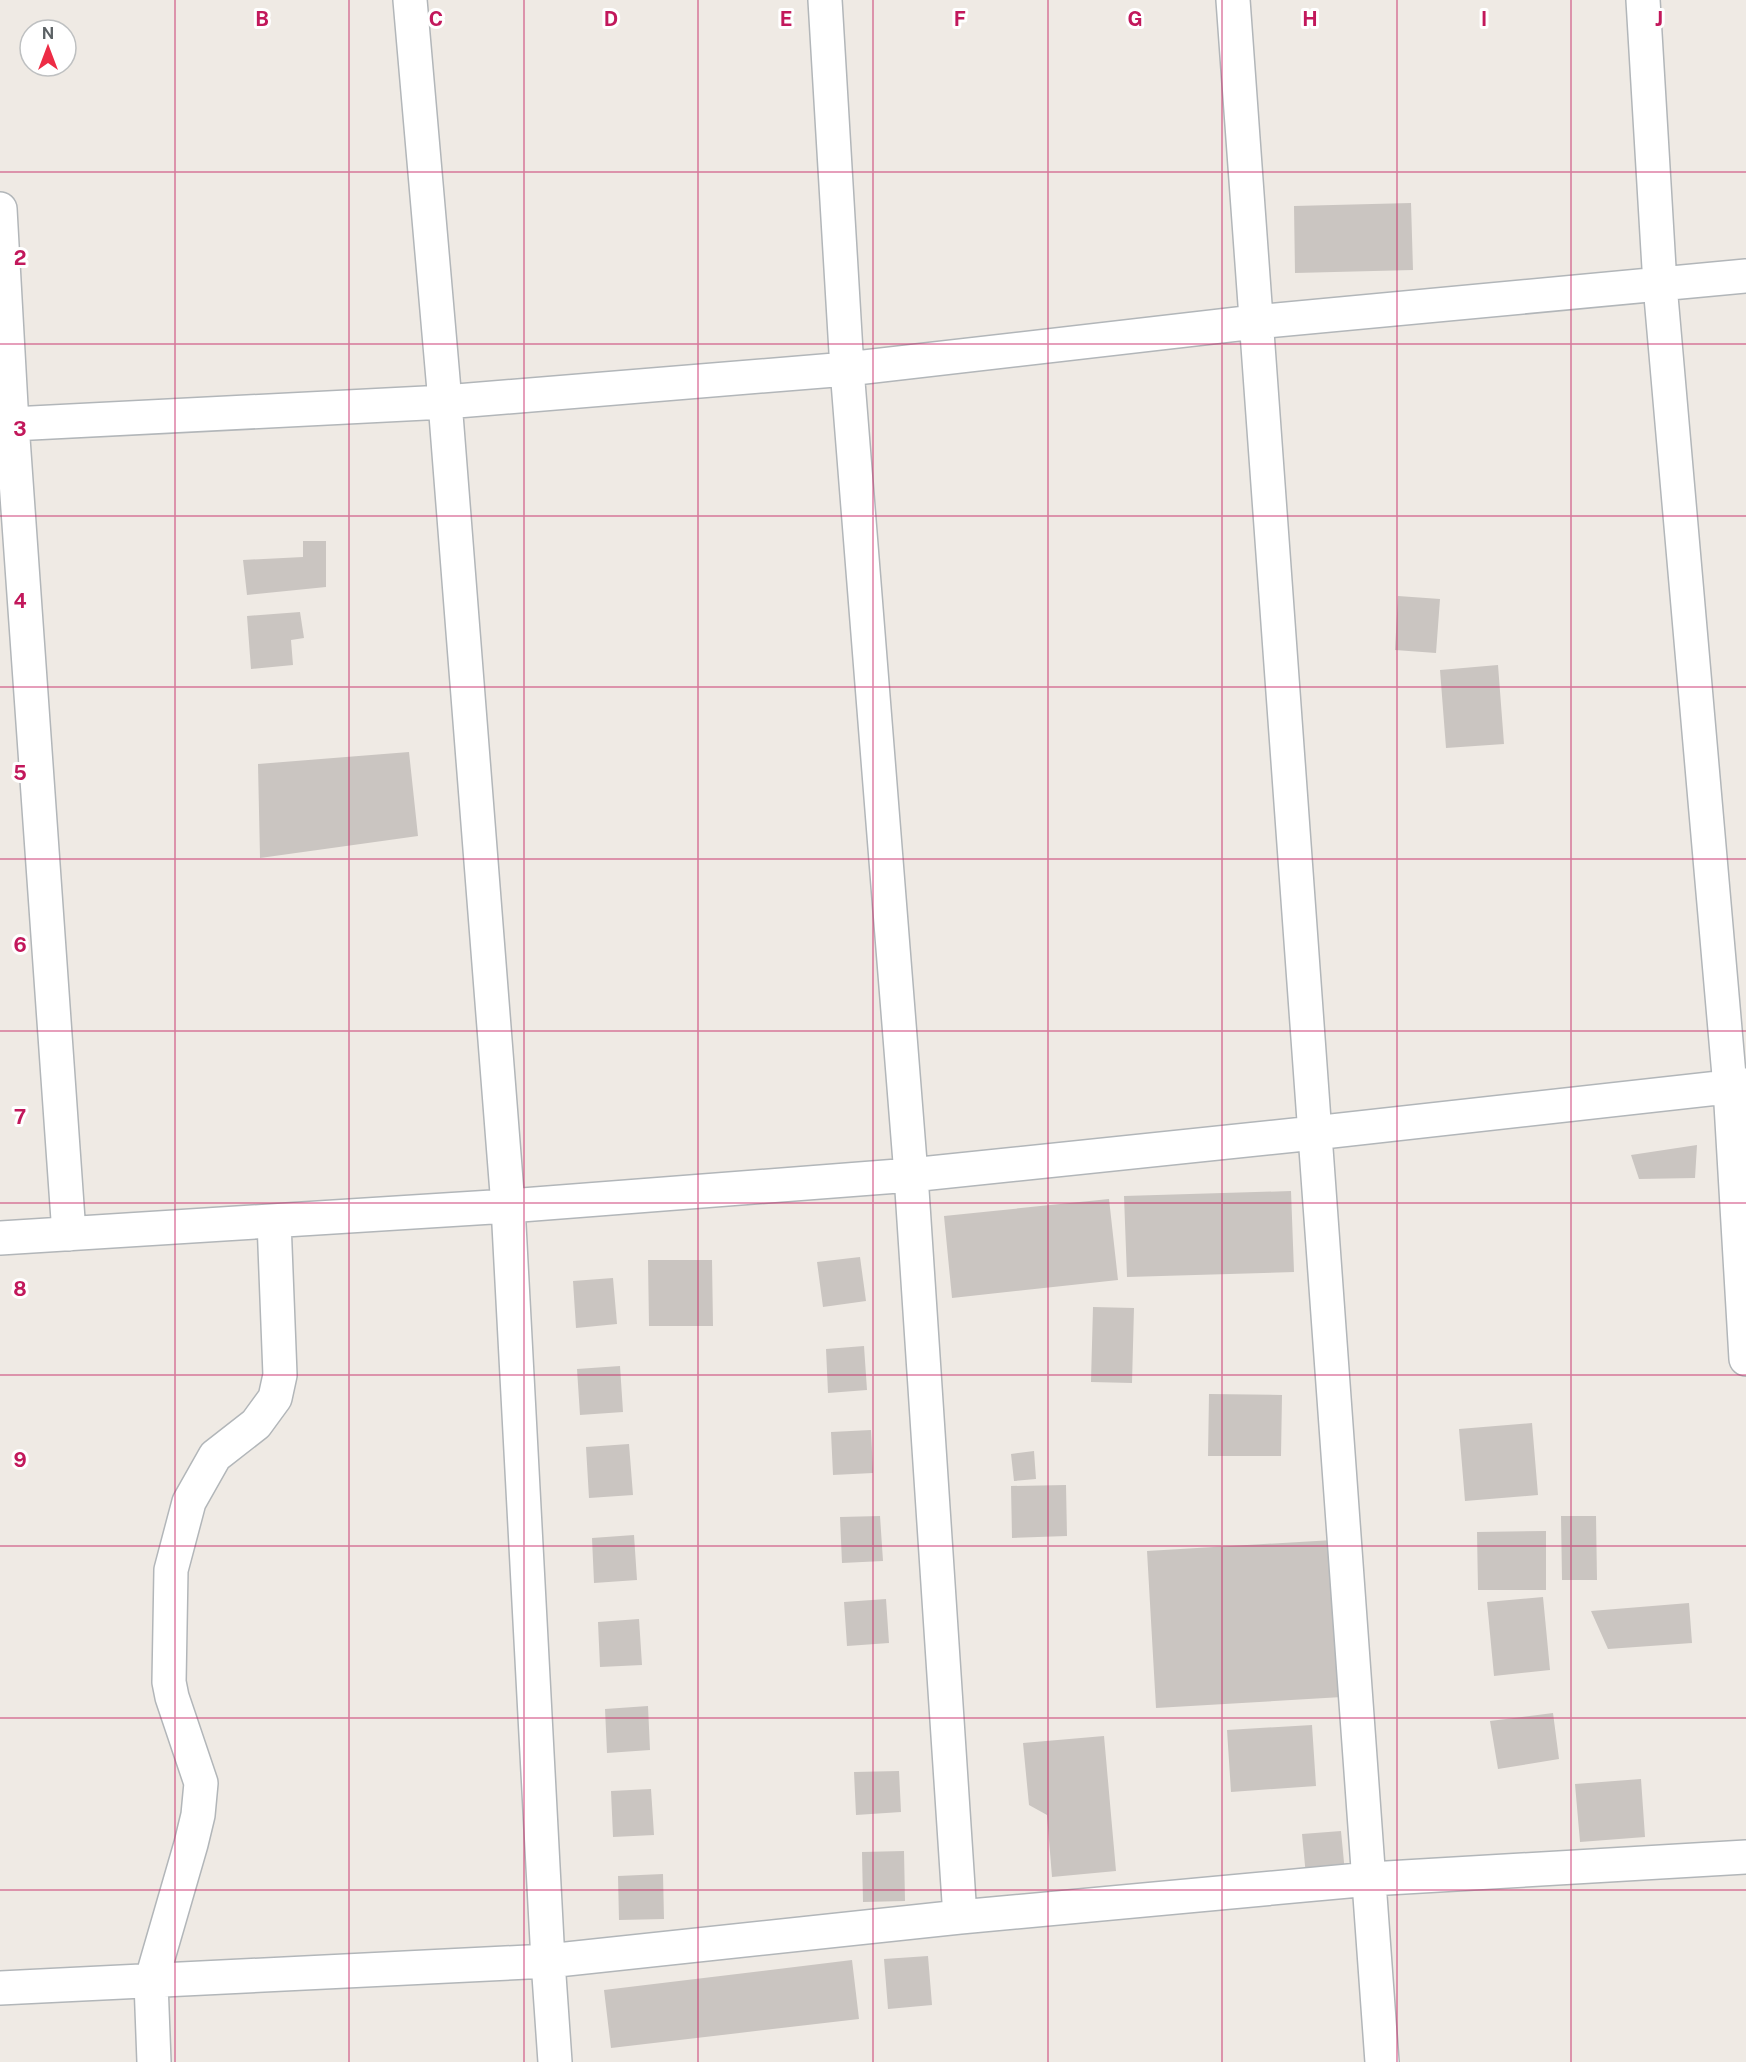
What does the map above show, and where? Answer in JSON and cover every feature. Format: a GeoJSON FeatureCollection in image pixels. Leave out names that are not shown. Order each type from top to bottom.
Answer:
{"type":"FeatureCollection","features":[{"type":"Feature","properties":{"kind":"street"},"geometry":{"type":"LineString","coordinates":[[410,0],[445,402],[508,1206],[555,2062]]}},
{"type":"Feature","properties":{"kind":"street"},"geometry":{"type":"LineString","coordinates":[[825,0],[847,369],[911,1175],[960,1917]]}},
{"type":"Feature","properties":{"kind":"street"},"geometry":{"type":"LineString","coordinates":[[1233,0],[1382,2062]]}},
{"type":"Feature","properties":{"kind":"street"},"geometry":{"type":"LineString","coordinates":[[1643,0],[1660,285],[1738,1086],[1746,1359]]}},
{"type":"Feature","properties":{"kind":"street"},"geometry":{"type":"LineString","coordinates":[[0,209],[12,424],[69,1234]]}},
{"type":"Feature","properties":{"kind":"street"},"geometry":{"type":"LineString","coordinates":[[12,424],[445,402],[847,369],[1255,322],[1746,276]]}},
{"type":"Feature","properties":{"kind":"street"},"geometry":{"type":"LineString","coordinates":[[0,1238],[508,1206],[911,1175],[1738,1086]]}},
{"type":"Feature","properties":{"kind":"street"},"geometry":{"type":"LineString","coordinates":[[154,2062],[151,1982],[191,1844],[198,1815],[201,1782],[169,1682],[171,1570],[189,1502],[215,1456],[256,1424],[275,1398],[280,1375],[274,1221]]}},
{"type":"Feature","properties":{"kind":"street"},"geometry":{"type":"LineString","coordinates":[[0,1988],[548,1961],[960,1917],[1370,1880],[1746,1857]]}},
{"type":"Feature","properties":{"kind":"building"},"geometry":{"type":"Polygon","coordinates":[[[1411,203],[1413,270],[1295,273],[1294,206],[1411,203]]]}},
{"type":"Feature","properties":{"kind":"building"},"geometry":{"type":"Polygon","coordinates":[[[303,541],[326,541],[326,587],[247,595],[243,560],[303,557],[303,541]]]}},
{"type":"Feature","properties":{"kind":"building"},"geometry":{"type":"Polygon","coordinates":[[[1398,596],[1440,599],[1436,653],[1395,650],[1398,596]]]}},
{"type":"Feature","properties":{"kind":"building"},"geometry":{"type":"Polygon","coordinates":[[[300,612],[304,638],[291,640],[293,665],[251,669],[247,616],[300,612]]]}},
{"type":"Feature","properties":{"kind":"building"},"geometry":{"type":"Polygon","coordinates":[[[1498,665],[1504,744],[1446,748],[1440,670],[1498,665]]]}},
{"type":"Feature","properties":{"kind":"building"},"geometry":{"type":"Polygon","coordinates":[[[409,752],[418,836],[260,858],[258,764],[409,752]]]}},
{"type":"Feature","properties":{"kind":"building"},"geometry":{"type":"Polygon","coordinates":[[[1697,1145],[1695,1178],[1639,1179],[1631,1155],[1697,1145]]]}},
{"type":"Feature","properties":{"kind":"building"},"geometry":{"type":"Polygon","coordinates":[[[1291,1191],[1294,1272],[1127,1277],[1124,1196],[1291,1191]]]}},
{"type":"Feature","properties":{"kind":"building"},"geometry":{"type":"Polygon","coordinates":[[[1109,1199],[1118,1280],[952,1298],[944,1216],[1109,1199]]]}},
{"type":"Feature","properties":{"kind":"building"},"geometry":{"type":"Polygon","coordinates":[[[860,1257],[866,1301],[823,1307],[817,1262],[860,1257]]]}},
{"type":"Feature","properties":{"kind":"building"},"geometry":{"type":"Polygon","coordinates":[[[648,1260],[712,1260],[713,1326],[649,1326],[648,1260]]]}},
{"type":"Feature","properties":{"kind":"building"},"geometry":{"type":"Polygon","coordinates":[[[613,1278],[617,1324],[576,1328],[573,1281],[613,1278]]]}},
{"type":"Feature","properties":{"kind":"building"},"geometry":{"type":"Polygon","coordinates":[[[1093,1307],[1134,1308],[1132,1383],[1091,1382],[1093,1307]]]}},
{"type":"Feature","properties":{"kind":"building"},"geometry":{"type":"Polygon","coordinates":[[[864,1346],[867,1390],[828,1393],[826,1349],[864,1346]]]}},
{"type":"Feature","properties":{"kind":"building"},"geometry":{"type":"Polygon","coordinates":[[[620,1366],[623,1412],[580,1415],[577,1369],[620,1366]]]}},
{"type":"Feature","properties":{"kind":"building"},"geometry":{"type":"Polygon","coordinates":[[[1209,1394],[1282,1395],[1281,1456],[1208,1456],[1209,1394]]]}},
{"type":"Feature","properties":{"kind":"building"},"geometry":{"type":"Polygon","coordinates":[[[1532,1423],[1538,1495],[1465,1501],[1459,1429],[1532,1423]]]}},
{"type":"Feature","properties":{"kind":"building"},"geometry":{"type":"Polygon","coordinates":[[[871,1430],[873,1473],[833,1475],[831,1432],[871,1430]]]}},
{"type":"Feature","properties":{"kind":"building"},"geometry":{"type":"Polygon","coordinates":[[[629,1444],[633,1495],[589,1498],[586,1447],[629,1444]]]}},
{"type":"Feature","properties":{"kind":"building"},"geometry":{"type":"Polygon","coordinates":[[[1034,1451],[1036,1479],[1014,1481],[1011,1454],[1034,1451]]]}},
{"type":"Feature","properties":{"kind":"building"},"geometry":{"type":"Polygon","coordinates":[[[1066,1485],[1067,1536],[1012,1538],[1011,1486],[1066,1485]]]}},
{"type":"Feature","properties":{"kind":"building"},"geometry":{"type":"Polygon","coordinates":[[[880,1516],[883,1561],[842,1563],[840,1517],[880,1516]]]}},
{"type":"Feature","properties":{"kind":"building"},"geometry":{"type":"Polygon","coordinates":[[[1561,1516],[1596,1516],[1597,1580],[1562,1580],[1561,1516]]]}},
{"type":"Feature","properties":{"kind":"building"},"geometry":{"type":"Polygon","coordinates":[[[1546,1531],[1546,1590],[1478,1590],[1477,1532],[1546,1531]]]}},
{"type":"Feature","properties":{"kind":"building"},"geometry":{"type":"Polygon","coordinates":[[[634,1535],[637,1580],[594,1583],[592,1538],[634,1535]]]}},
{"type":"Feature","properties":{"kind":"building"},"geometry":{"type":"Polygon","coordinates":[[[1333,1540],[1342,1697],[1156,1708],[1147,1551],[1333,1540]]]}},
{"type":"Feature","properties":{"kind":"building"},"geometry":{"type":"Polygon","coordinates":[[[1543,1597],[1550,1670],[1494,1676],[1487,1602],[1543,1597]]]}},
{"type":"Feature","properties":{"kind":"building"},"geometry":{"type":"Polygon","coordinates":[[[886,1599],[889,1643],[847,1646],[844,1602],[886,1599]]]}},
{"type":"Feature","properties":{"kind":"building"},"geometry":{"type":"Polygon","coordinates":[[[1689,1603],[1692,1643],[1608,1649],[1591,1611],[1689,1603]]]}},
{"type":"Feature","properties":{"kind":"building"},"geometry":{"type":"Polygon","coordinates":[[[639,1619],[642,1665],[600,1667],[598,1622],[639,1619]]]}},
{"type":"Feature","properties":{"kind":"building"},"geometry":{"type":"Polygon","coordinates":[[[648,1706],[650,1750],[607,1753],[605,1709],[648,1706]]]}},
{"type":"Feature","properties":{"kind":"building"},"geometry":{"type":"Polygon","coordinates":[[[1553,1713],[1559,1759],[1498,1769],[1490,1721],[1553,1713]]]}},
{"type":"Feature","properties":{"kind":"building"},"geometry":{"type":"Polygon","coordinates":[[[1312,1725],[1316,1786],[1231,1792],[1227,1730],[1312,1725]]]}},
{"type":"Feature","properties":{"kind":"building"},"geometry":{"type":"Polygon","coordinates":[[[1104,1736],[1116,1871],[1052,1877],[1047,1815],[1029,1805],[1023,1743],[1104,1736]]]}},
{"type":"Feature","properties":{"kind":"building"},"geometry":{"type":"Polygon","coordinates":[[[899,1771],[901,1812],[856,1815],[854,1772],[899,1771]]]}},
{"type":"Feature","properties":{"kind":"building"},"geometry":{"type":"Polygon","coordinates":[[[1641,1779],[1645,1837],[1580,1842],[1575,1784],[1641,1779]]]}},
{"type":"Feature","properties":{"kind":"building"},"geometry":{"type":"Polygon","coordinates":[[[651,1789],[654,1835],[613,1837],[611,1791],[651,1789]]]}},
{"type":"Feature","properties":{"kind":"building"},"geometry":{"type":"Polygon","coordinates":[[[1341,1831],[1345,1873],[1306,1876],[1302,1834],[1341,1831]]]}},
{"type":"Feature","properties":{"kind":"building"},"geometry":{"type":"Polygon","coordinates":[[[904,1851],[905,1901],[863,1902],[862,1852],[904,1851]]]}},
{"type":"Feature","properties":{"kind":"building"},"geometry":{"type":"Polygon","coordinates":[[[663,1874],[664,1919],[619,1920],[618,1876],[663,1874]]]}},
{"type":"Feature","properties":{"kind":"building"},"geometry":{"type":"Polygon","coordinates":[[[928,1956],[932,2005],[888,2009],[884,1959],[928,1956]]]}},
{"type":"Feature","properties":{"kind":"building"},"geometry":{"type":"Polygon","coordinates":[[[852,1960],[859,2019],[611,2048],[604,1990],[852,1960]]]}}]}
